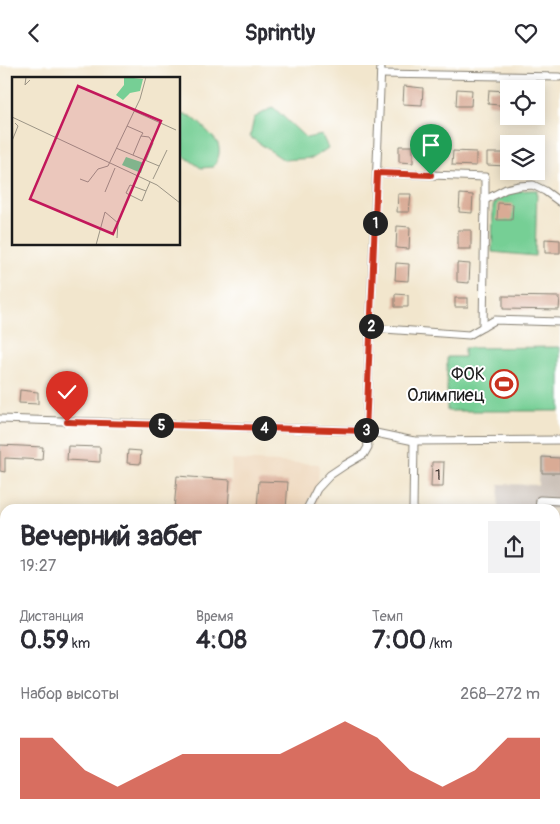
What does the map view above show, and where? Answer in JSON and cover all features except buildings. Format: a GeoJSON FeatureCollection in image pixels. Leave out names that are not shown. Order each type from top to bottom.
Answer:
{"type":"FeatureCollection","features":[{"type":"Feature","properties":{"kind":"street"},"geometry":{"type":"LineString","coordinates":[[310,504],[317,489],[330,475],[364,454],[368,447],[366,431],[381,65]]}},
{"type":"Feature","properties":{"kind":"street"},"geometry":{"type":"LineString","coordinates":[[380,74],[560,77]]}},
{"type":"Feature","properties":{"kind":"street"},"geometry":{"type":"LineString","coordinates":[[377,173],[485,177],[483,327]]}},
{"type":"Feature","properties":{"kind":"street"},"geometry":{"type":"LineString","coordinates":[[485,200],[506,189],[533,185],[560,202]]}},
{"type":"Feature","properties":{"kind":"street"},"geometry":{"type":"LineString","coordinates":[[370,328],[469,335],[495,320],[560,322]]}},
{"type":"Feature","properties":{"kind":"street"},"geometry":{"type":"LineString","coordinates":[[0,419],[366,431],[414,441],[560,440]]}},
{"type":"Feature","properties":{"kind":"street"},"geometry":{"type":"LineString","coordinates":[[413,504],[414,441]]}},
{"type":"Feature","properties":{"kind":"street"},"geometry":{"type":"LineString","coordinates":[[540,504],[540,500],[560,501]]}},
{"type":"Feature","properties":{"kind":"shaded area"},"geometry":{"type":"Polygon","coordinates":[[[539,455],[560,456],[560,504],[498,504],[499,484],[538,485],[539,455]]]}},
{"type":"Feature","properties":{"kind":"shaded area"},"geometry":{"type":"Polygon","coordinates":[[[232,460],[319,464],[317,504],[230,504],[232,460]]]}},
{"type":"Feature","properties":{"kind":"green space"},"geometry":{"type":"Polygon","coordinates":[[[273,107],[306,138],[322,135],[328,148],[313,158],[284,160],[250,137],[254,118],[273,107]]]}},
{"type":"Feature","properties":{"kind":"green space"},"geometry":{"type":"Polygon","coordinates":[[[180,114],[195,119],[218,144],[219,150],[213,167],[201,168],[184,156],[180,150],[180,114]]]}},
{"type":"Feature","properties":{"kind":"green space"},"geometry":{"type":"Polygon","coordinates":[[[537,190],[535,256],[492,252],[493,206],[496,201],[512,192],[537,190]]]}},
{"type":"Feature","properties":{"kind":"green space","name":"ФОК Олимпиец"},"geometry":{"type":"Polygon","coordinates":[[[560,347],[560,411],[447,411],[447,357],[464,357],[464,348],[560,347]]]}},
{"type":"Feature","properties":{"kind":"place","name":"ФОК Олимпиец"},"geometry":{"type":"Point","coordinates":[504,384]}},
{"type":"Feature","properties":{"kind":"route"},"geometry":{"type":"LineString","coordinates":[[67,422],[366,431],[377,173],[431,175]]}}]}
